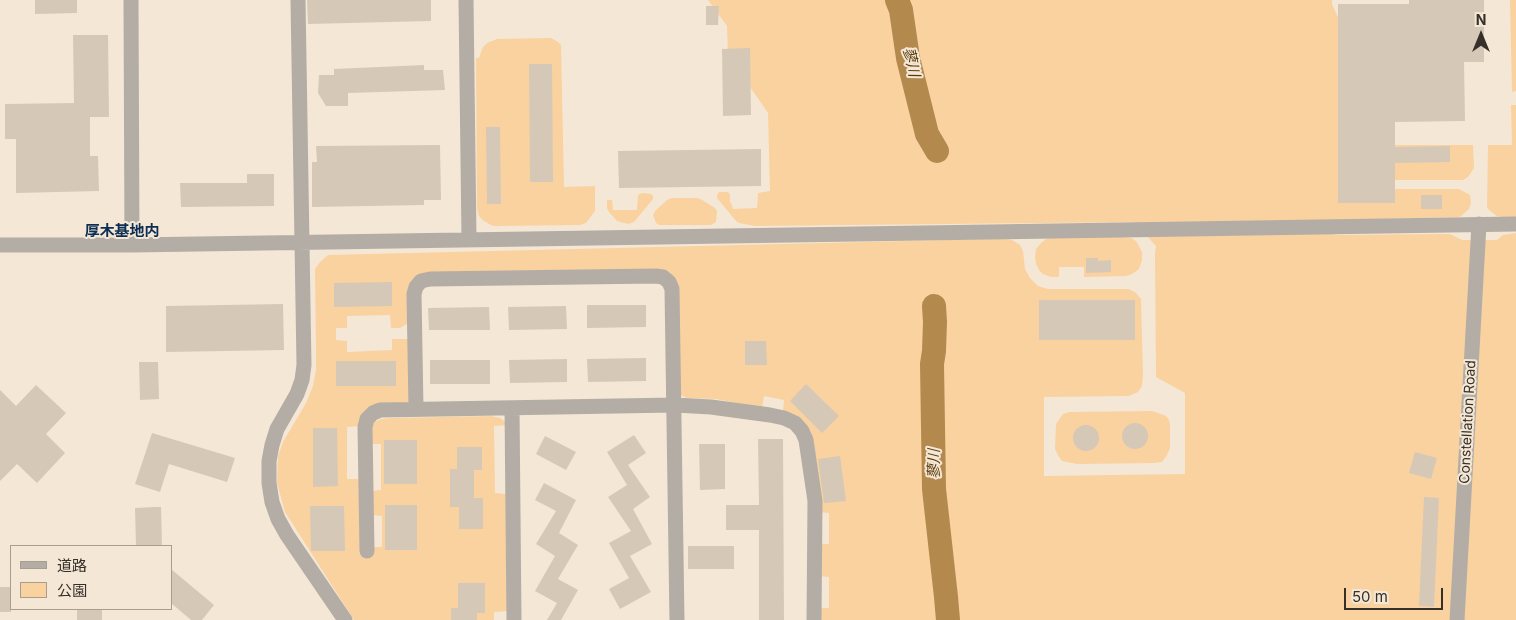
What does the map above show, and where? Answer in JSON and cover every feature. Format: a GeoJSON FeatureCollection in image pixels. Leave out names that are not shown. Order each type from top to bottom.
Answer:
{"type":"FeatureCollection","features":[{"type":"Feature","properties":{"kind":"lane"},"geometry":{"type":"LineString","coordinates":[[131,0],[132,245]]}},
{"type":"Feature","properties":{"kind":"lane"},"geometry":{"type":"LineString","coordinates":[[298,0],[304,365],[302,380],[275,437],[269,461],[269,483],[272,502],[278,519],[346,620]]}},
{"type":"Feature","properties":{"kind":"lane"},"geometry":{"type":"LineString","coordinates":[[466,0],[469,239]]}},
{"type":"Feature","properties":{"kind":"lane","name":"Constellation Road"},"geometry":{"type":"LineString","coordinates":[[1457,620],[1479,224]]}},
{"type":"Feature","properties":{"kind":"lane"},"geometry":{"type":"LineString","coordinates":[[0,245],[132,245],[1516,224]]}},
{"type":"Feature","properties":{"kind":"lane"},"geometry":{"type":"LineString","coordinates":[[416,409],[414,294],[416,287],[421,281],[430,279],[663,277],[669,282],[672,289],[677,620]]}},
{"type":"Feature","properties":{"kind":"lane"},"geometry":{"type":"LineString","coordinates":[[367,551],[365,427],[367,419],[373,413],[380,410],[675,405],[711,407],[777,416],[795,423],[802,431],[806,440],[815,501],[814,620]]}},
{"type":"Feature","properties":{"kind":"lane"},"geometry":{"type":"LineString","coordinates":[[512,408],[514,620]]}},
{"type":"Feature","properties":{"kind":"green space"},"geometry":{"type":"Polygon","coordinates":[[[708,0],[1332,0],[1332,4],[1395,145],[1473,145],[1474,168],[1468,177],[1463,180],[1395,180],[1395,189],[1459,189],[1470,195],[1471,203],[1469,209],[1460,217],[1335,220],[1335,235],[1450,234],[1462,240],[1497,240],[1503,235],[1516,233],[1516,620],[819,620],[819,608],[829,608],[829,577],[819,576],[819,544],[829,544],[829,513],[819,512],[813,442],[783,411],[784,400],[764,396],[762,408],[716,399],[687,398],[681,395],[677,386],[674,282],[422,275],[407,324],[400,328],[391,328],[390,315],[347,316],[347,328],[336,328],[336,340],[347,341],[347,352],[392,350],[392,339],[410,339],[410,396],[408,404],[360,426],[347,427],[347,479],[362,479],[372,547],[382,547],[382,516],[372,515],[372,491],[381,490],[381,444],[372,444],[372,426],[374,422],[392,418],[491,416],[504,421],[507,425],[494,426],[495,493],[506,494],[508,611],[494,612],[494,620],[354,620],[285,512],[277,483],[278,456],[283,442],[306,403],[313,386],[316,370],[315,269],[328,255],[1002,238],[1012,240],[1020,245],[1023,251],[1025,269],[1038,286],[1048,289],[1129,289],[1141,299],[1142,386],[1138,392],[1129,396],[1044,397],[1044,476],[1185,474],[1185,393],[1156,377],[1156,246],[1134,222],[755,226],[739,223],[717,198],[717,195],[719,192],[728,192],[733,209],[757,208],[758,193],[770,191],[768,113],[728,55],[727,26],[708,0]]]}},
{"type":"Feature","properties":{"kind":"green space"},"geometry":{"type":"Polygon","coordinates":[[[1510,0],[1516,0],[1516,91],[1512,92],[1510,0]]]}},
{"type":"Feature","properties":{"kind":"green space"},"geometry":{"type":"Polygon","coordinates":[[[551,38],[561,45],[564,187],[595,186],[595,211],[586,223],[580,225],[493,226],[479,216],[477,208],[476,58],[479,58],[483,47],[487,43],[497,39],[551,38]]]}},
{"type":"Feature","properties":{"kind":"green space"},"geometry":{"type":"Polygon","coordinates":[[[1511,105],[1516,105],[1516,217],[1502,217],[1497,216],[1487,207],[1488,145],[1512,145],[1511,105]]]}},
{"type":"Feature","properties":{"kind":"green space"},"geometry":{"type":"Polygon","coordinates":[[[642,193],[651,194],[653,199],[634,222],[628,224],[617,221],[607,208],[607,200],[612,200],[613,210],[637,210],[638,195],[642,193]]]}},
{"type":"Feature","properties":{"kind":"green space"},"geometry":{"type":"Polygon","coordinates":[[[672,198],[698,198],[702,200],[717,211],[716,222],[711,225],[659,225],[656,223],[653,215],[667,200],[672,198]]]}},
{"type":"Feature","properties":{"kind":"green space"},"geometry":{"type":"Polygon","coordinates":[[[1053,237],[1131,238],[1136,241],[1142,252],[1142,260],[1139,269],[1126,276],[1084,277],[1084,267],[1059,267],[1059,277],[1051,277],[1039,270],[1035,257],[1036,249],[1041,243],[1053,237]]]}},
{"type":"Feature","properties":{"kind":"green space"},"geometry":{"type":"Polygon","coordinates":[[[1152,411],[1164,415],[1168,418],[1170,424],[1170,448],[1162,462],[1077,464],[1062,461],[1055,449],[1056,424],[1063,414],[1069,412],[1152,411]]]}},
{"type":"Feature","properties":{"kind":"building"},"geometry":{"type":"Polygon","coordinates":[[[35,0],[77,0],[77,13],[35,14],[35,0]]]}},
{"type":"Feature","properties":{"kind":"building"},"geometry":{"type":"Polygon","coordinates":[[[307,0],[431,0],[431,21],[308,24],[307,0]]]}},
{"type":"Feature","properties":{"kind":"building"},"geometry":{"type":"Polygon","coordinates":[[[1409,0],[1484,0],[1484,62],[1464,62],[1465,121],[1395,122],[1395,147],[1450,146],[1450,162],[1395,163],[1395,203],[1338,203],[1338,4],[1409,4],[1409,0]]]}},
{"type":"Feature","properties":{"kind":"building"},"geometry":{"type":"Polygon","coordinates":[[[706,6],[719,6],[718,25],[706,25],[706,6]]]}},
{"type":"Feature","properties":{"kind":"building"},"geometry":{"type":"Polygon","coordinates":[[[73,35],[108,35],[109,117],[90,117],[90,156],[98,156],[99,191],[16,193],[16,139],[5,139],[5,104],[74,103],[73,35]]]}},
{"type":"Feature","properties":{"kind":"building"},"geometry":{"type":"Polygon","coordinates":[[[750,48],[751,115],[723,116],[722,49],[750,48]]]}},
{"type":"Feature","properties":{"kind":"building"},"geometry":{"type":"Polygon","coordinates":[[[529,64],[552,64],[553,182],[530,182],[529,64]]]}},
{"type":"Feature","properties":{"kind":"building"},"geometry":{"type":"Polygon","coordinates":[[[424,65],[424,70],[443,70],[445,90],[348,93],[348,106],[326,106],[318,93],[319,75],[334,75],[334,69],[424,65]]]}},
{"type":"Feature","properties":{"kind":"building"},"geometry":{"type":"Polygon","coordinates":[[[486,127],[500,127],[501,204],[487,204],[486,127]]]}},
{"type":"Feature","properties":{"kind":"building"},"geometry":{"type":"Polygon","coordinates":[[[440,145],[441,200],[424,200],[424,205],[312,207],[312,162],[317,162],[316,146],[440,145]]]}},
{"type":"Feature","properties":{"kind":"building"},"geometry":{"type":"Polygon","coordinates":[[[761,149],[761,186],[619,188],[618,151],[761,149]]]}},
{"type":"Feature","properties":{"kind":"building"},"geometry":{"type":"Polygon","coordinates":[[[247,174],[274,174],[274,206],[181,207],[180,183],[247,183],[247,174]]]}},
{"type":"Feature","properties":{"kind":"building"},"geometry":{"type":"Polygon","coordinates":[[[1421,195],[1442,195],[1442,209],[1421,209],[1421,195]]]}},
{"type":"Feature","properties":{"kind":"building"},"geometry":{"type":"Polygon","coordinates":[[[1086,258],[1098,258],[1098,261],[1111,260],[1111,272],[1086,273],[1086,258]]]}},
{"type":"Feature","properties":{"kind":"building"},"geometry":{"type":"Polygon","coordinates":[[[392,282],[392,306],[334,307],[334,283],[392,282]]]}},
{"type":"Feature","properties":{"kind":"building"},"geometry":{"type":"Polygon","coordinates":[[[1039,300],[1135,300],[1135,340],[1039,340],[1039,300]]]}},
{"type":"Feature","properties":{"kind":"building"},"geometry":{"type":"Polygon","coordinates":[[[283,304],[284,350],[166,352],[166,306],[283,304]]]}},
{"type":"Feature","properties":{"kind":"building"},"geometry":{"type":"Polygon","coordinates":[[[587,305],[646,305],[646,327],[587,328],[587,305]]]}},
{"type":"Feature","properties":{"kind":"building"},"geometry":{"type":"Polygon","coordinates":[[[566,306],[567,329],[509,330],[508,307],[566,306]]]}},
{"type":"Feature","properties":{"kind":"building"},"geometry":{"type":"Polygon","coordinates":[[[489,307],[490,330],[429,330],[428,308],[489,307]]]}},
{"type":"Feature","properties":{"kind":"building"},"geometry":{"type":"Polygon","coordinates":[[[745,341],[766,341],[767,365],[745,365],[745,341]]]}},
{"type":"Feature","properties":{"kind":"building"},"geometry":{"type":"Polygon","coordinates":[[[646,358],[646,381],[588,382],[587,359],[646,358]]]}},
{"type":"Feature","properties":{"kind":"building"},"geometry":{"type":"Polygon","coordinates":[[[567,359],[567,382],[510,383],[509,360],[567,359]]]}},
{"type":"Feature","properties":{"kind":"building"},"geometry":{"type":"Polygon","coordinates":[[[430,360],[490,360],[490,384],[430,384],[430,360]]]}},
{"type":"Feature","properties":{"kind":"building"},"geometry":{"type":"Polygon","coordinates":[[[336,361],[396,361],[396,386],[336,386],[336,361]]]}},
{"type":"Feature","properties":{"kind":"building"},"geometry":{"type":"Polygon","coordinates":[[[139,362],[158,362],[159,399],[140,400],[139,362]]]}},
{"type":"Feature","properties":{"kind":"building"},"geometry":{"type":"Polygon","coordinates":[[[806,384],[839,416],[822,433],[790,401],[806,384]]]}},
{"type":"Feature","properties":{"kind":"building"},"geometry":{"type":"Polygon","coordinates":[[[36,385],[66,413],[46,434],[65,453],[37,483],[17,464],[0,481],[0,390],[16,406],[36,385]]]}},
{"type":"Feature","properties":{"kind":"building"},"geometry":{"type":"Polygon","coordinates":[[[1135,423],[1144,427],[1148,436],[1144,445],[1135,449],[1126,445],[1122,436],[1126,427],[1135,423]]]}},
{"type":"Feature","properties":{"kind":"building"},"geometry":{"type":"Polygon","coordinates":[[[1086,425],[1095,429],[1099,438],[1095,447],[1086,451],[1077,447],[1073,438],[1077,429],[1086,425]]]}},
{"type":"Feature","properties":{"kind":"building"},"geometry":{"type":"Polygon","coordinates":[[[313,428],[337,428],[338,486],[313,487],[313,428]]]}},
{"type":"Feature","properties":{"kind":"building"},"geometry":{"type":"Polygon","coordinates":[[[152,433],[235,458],[227,482],[169,464],[160,492],[135,484],[152,433]]]}},
{"type":"Feature","properties":{"kind":"building"},"geometry":{"type":"Polygon","coordinates":[[[634,435],[646,453],[628,465],[650,497],[633,509],[652,544],[630,556],[651,592],[620,609],[609,589],[629,578],[609,543],[631,531],[608,497],[627,485],[607,452],[634,435]]]}},
{"type":"Feature","properties":{"kind":"building"},"geometry":{"type":"Polygon","coordinates":[[[545,436],[576,452],[566,470],[536,454],[545,436]]]}},
{"type":"Feature","properties":{"kind":"building"},"geometry":{"type":"Polygon","coordinates":[[[758,439],[783,439],[784,620],[759,620],[759,530],[726,530],[726,505],[759,505],[758,439]]]}},
{"type":"Feature","properties":{"kind":"building"},"geometry":{"type":"Polygon","coordinates":[[[384,440],[417,440],[417,484],[384,484],[384,440]]]}},
{"type":"Feature","properties":{"kind":"building"},"geometry":{"type":"Polygon","coordinates":[[[699,444],[725,444],[725,489],[700,490],[699,444]]]}},
{"type":"Feature","properties":{"kind":"building"},"geometry":{"type":"Polygon","coordinates":[[[457,447],[482,447],[482,470],[474,470],[474,498],[483,498],[483,529],[459,529],[459,507],[450,507],[450,469],[457,469],[457,447]]]}},
{"type":"Feature","properties":{"kind":"building"},"geometry":{"type":"Polygon","coordinates":[[[1415,452],[1437,458],[1431,479],[1409,473],[1415,452]]]}},
{"type":"Feature","properties":{"kind":"building"},"geometry":{"type":"Polygon","coordinates":[[[840,456],[846,501],[824,503],[818,459],[840,456]]]}},
{"type":"Feature","properties":{"kind":"building"},"geometry":{"type":"Polygon","coordinates":[[[544,483],[576,500],[559,533],[578,545],[558,579],[578,590],[561,620],[547,620],[557,603],[535,591],[555,556],[536,544],[556,511],[535,500],[544,483]]]}},
{"type":"Feature","properties":{"kind":"building"},"geometry":{"type":"Polygon","coordinates":[[[1424,497],[1439,498],[1434,607],[1419,606],[1424,497]]]}},
{"type":"Feature","properties":{"kind":"building"},"geometry":{"type":"Polygon","coordinates":[[[385,505],[417,505],[417,550],[385,550],[385,505]]]}},
{"type":"Feature","properties":{"kind":"building"},"geometry":{"type":"Polygon","coordinates":[[[310,506],[344,506],[345,551],[311,551],[310,506]]]}},
{"type":"Feature","properties":{"kind":"building"},"geometry":{"type":"Polygon","coordinates":[[[161,507],[162,545],[136,545],[135,508],[161,507]]]}},
{"type":"Feature","properties":{"kind":"building"},"geometry":{"type":"Polygon","coordinates":[[[688,546],[734,546],[734,569],[688,569],[688,546]]]}},
{"type":"Feature","properties":{"kind":"building"},"geometry":{"type":"Polygon","coordinates":[[[172,570],[214,605],[202,620],[191,620],[172,604],[172,570]]]}},
{"type":"Feature","properties":{"kind":"building"},"geometry":{"type":"Polygon","coordinates":[[[458,583],[485,583],[485,613],[477,613],[477,620],[451,620],[451,608],[458,608],[458,583]]]}},
{"type":"Feature","properties":{"kind":"building"},"geometry":{"type":"Polygon","coordinates":[[[0,587],[10,587],[11,612],[0,612],[0,587]]]}},
{"type":"Feature","properties":{"kind":"building"},"geometry":{"type":"Polygon","coordinates":[[[77,610],[102,610],[102,620],[77,620],[77,610]]]}},
{"type":"Feature","properties":{"kind":"waterway","name":"蓼川"},"geometry":{"type":"LineString","coordinates":[[897,0],[901,10],[908,58],[927,134],[937,151]]}},
{"type":"Feature","properties":{"kind":"waterway","name":"蓼川"},"geometry":{"type":"LineString","coordinates":[[934,306],[935,322],[932,364],[934,489],[948,620]]}},
{"type":"Feature","properties":{"kind":"district","name":"厚木基地内"},"geometry":{"type":"Point","coordinates":[122,231]}}]}
